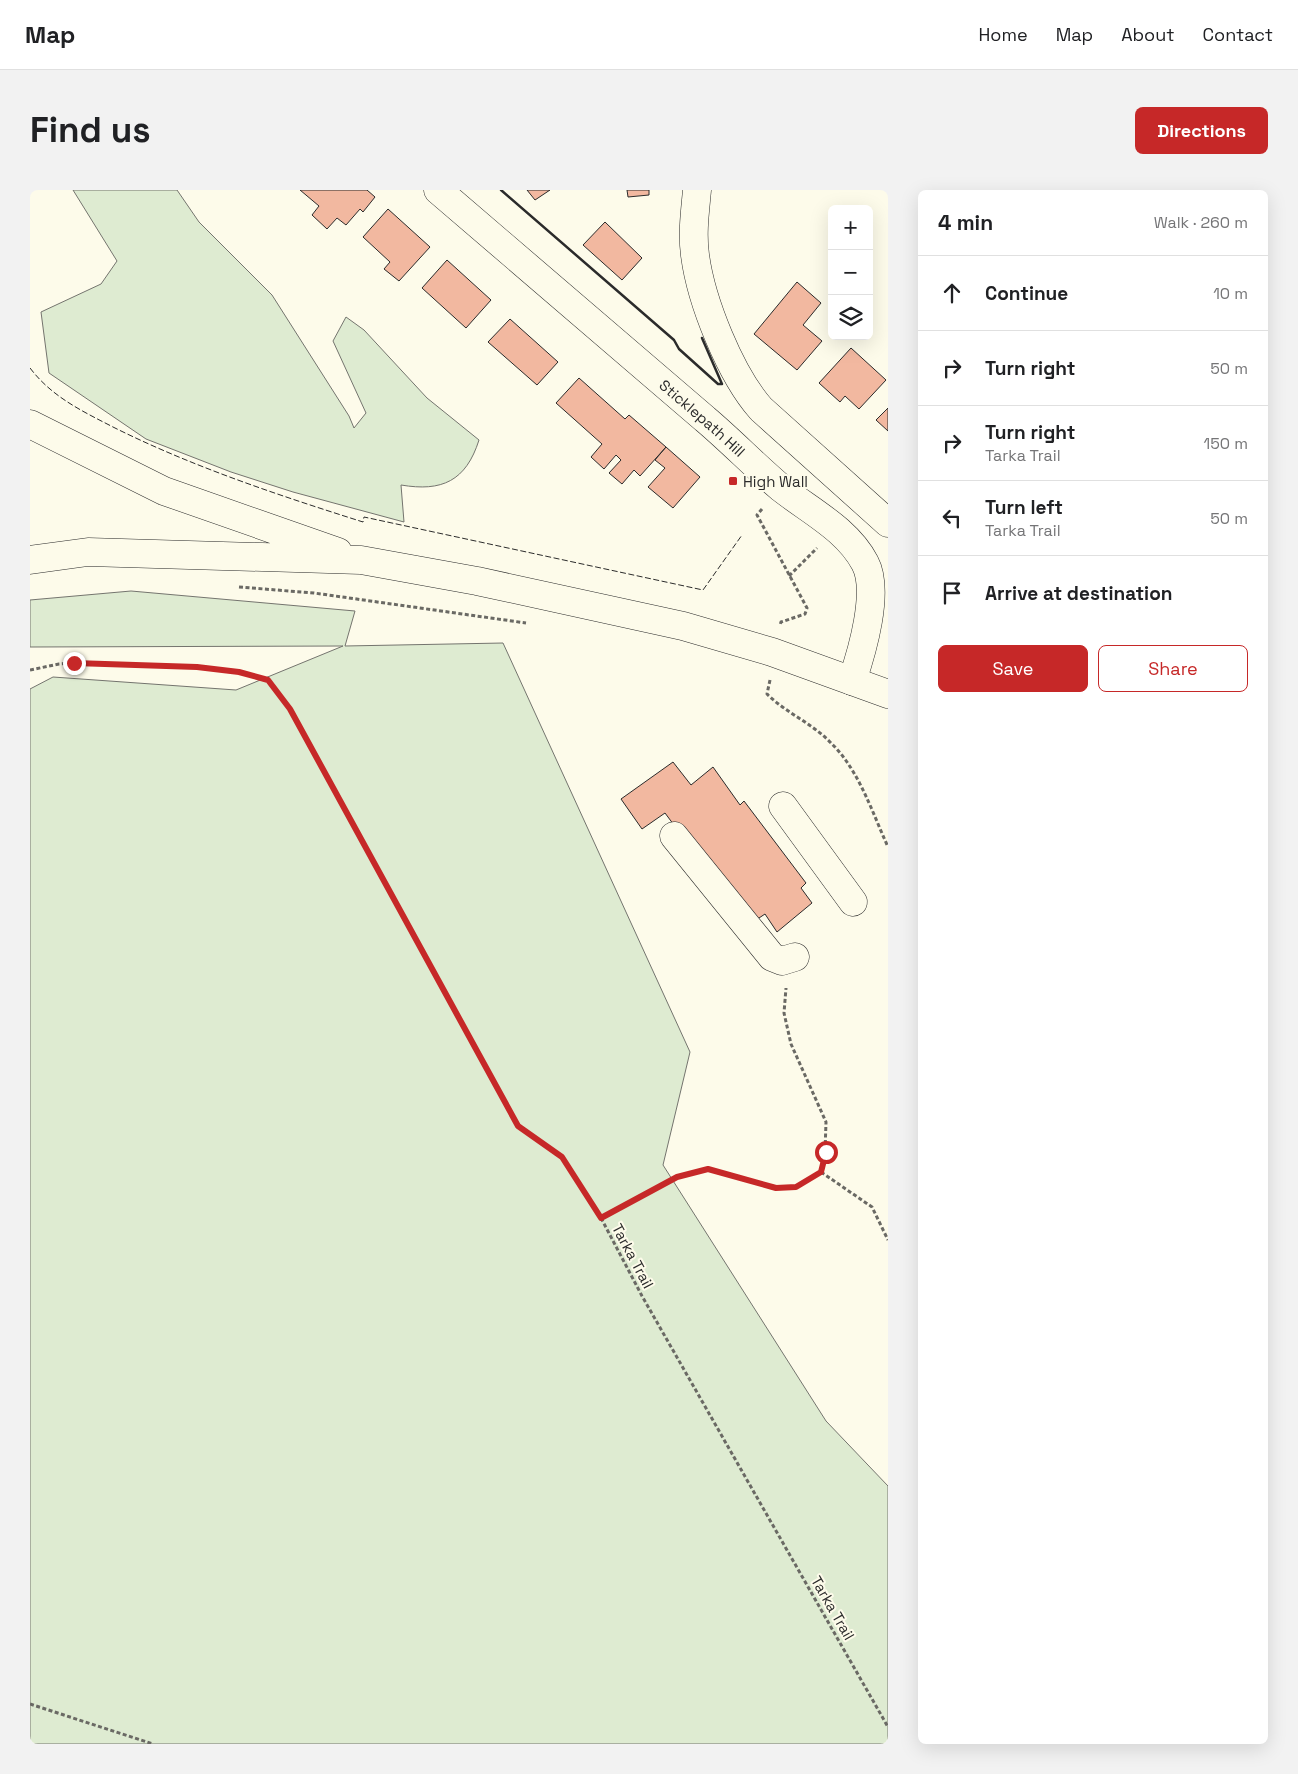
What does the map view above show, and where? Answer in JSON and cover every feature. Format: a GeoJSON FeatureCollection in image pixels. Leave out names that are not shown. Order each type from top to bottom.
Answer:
{"type":"FeatureCollection","features":[{"type":"Feature","properties":{"kind":"main road","name":"Sticklepath Hill"},"geometry":{"type":"LineString","coordinates":[[438,190],[707,420],[781,488],[837,529],[866,564],[869,577],[870,595],[867,624],[862,652],[852,681]]}},
{"type":"Feature","properties":{"kind":"main road"},"geometry":{"type":"LineString","coordinates":[[697,190],[694,233],[699,272],[718,334],[746,392],[761,409],[888,523]]}},
{"type":"Feature","properties":{"kind":"main road"},"geometry":{"type":"LineString","coordinates":[[30,424],[164,491],[360,560]]}},
{"type":"Feature","properties":{"kind":"main road"},"geometry":{"type":"LineString","coordinates":[[30,560],[88,552],[360,560],[477,581],[683,626],[772,652],[888,694]]}},
{"type":"Feature","properties":{"kind":"main road"},"geometry":{"type":"LineString","coordinates":[[783,806],[853,902]]}},
{"type":"Feature","properties":{"kind":"main road"},"geometry":{"type":"LineString","coordinates":[[674,836],[772,957],[782,961],[791,968]]}},
{"type":"Feature","properties":{"kind":"path"},"geometry":{"type":"LineString","coordinates":[[789,576],[837,529]]}},
{"type":"Feature","properties":{"kind":"path"},"geometry":{"type":"LineString","coordinates":[[238,587],[314,592],[532,624]]}},
{"type":"Feature","properties":{"kind":"path","name":"Tarka Trail"},"geometry":{"type":"LineString","coordinates":[[30,670],[59,664],[197,667],[239,672],[268,680],[290,709],[518,1126],[562,1157],[601,1218],[642,1296],[888,1727]]}},
{"type":"Feature","properties":{"kind":"path"},"geometry":{"type":"LineString","coordinates":[[761,677],[779,683]]}},
{"type":"Feature","properties":{"kind":"path"},"geometry":{"type":"LineString","coordinates":[[601,1218],[677,1177],[708,1169],[776,1188],[796,1187],[821,1172],[826,1152],[826,1122],[792,1044],[784,1013],[791,968]]}},
{"type":"Feature","properties":{"kind":"path"},"geometry":{"type":"LineString","coordinates":[[821,1172],[872,1206],[888,1240]]}},
{"type":"Feature","properties":{"kind":"path"},"geometry":{"type":"LineString","coordinates":[[30,1704],[152,1744]]}},
{"type":"Feature","properties":{"kind":"green space"},"geometry":{"type":"Polygon","coordinates":[[[73,190],[177,190],[199,222],[272,295],[349,416],[354,428],[366,413],[333,341],[346,317],[364,330],[427,398],[479,440],[474,454],[467,465],[451,480],[440,485],[416,487],[401,485],[404,522],[293,492],[231,472],[146,439],[49,373],[41,312],[101,284],[117,261],[73,190]]]}},
{"type":"Feature","properties":{"kind":"green space"},"geometry":{"type":"Polygon","coordinates":[[[131,591],[355,611],[345,646],[503,643],[690,1052],[663,1165],[826,1421],[888,1486],[888,1744],[30,1744],[30,689],[53,677],[236,690],[343,646],[30,647],[30,600],[131,591]]]}},
{"type":"Feature","properties":{"kind":"building"},"geometry":{"type":"Polygon","coordinates":[[[300,190],[367,190],[375,197],[363,212],[360,209],[346,225],[337,218],[327,229],[312,215],[319,206],[300,190]]]}},
{"type":"Feature","properties":{"kind":"building"},"geometry":{"type":"Polygon","coordinates":[[[527,190],[550,190],[535,200],[527,190]]]}},
{"type":"Feature","properties":{"kind":"building"},"geometry":{"type":"Polygon","coordinates":[[[627,190],[649,190],[649,195],[628,197],[627,190]]]}},
{"type":"Feature","properties":{"kind":"building"},"geometry":{"type":"Polygon","coordinates":[[[388,209],[430,247],[399,281],[384,269],[390,262],[363,237],[388,209]]]}},
{"type":"Feature","properties":{"kind":"building"},"geometry":{"type":"Polygon","coordinates":[[[605,222],[642,258],[622,280],[583,245],[605,222]]]}},
{"type":"Feature","properties":{"kind":"building"},"geometry":{"type":"Polygon","coordinates":[[[447,260],[491,300],[466,328],[422,288],[447,260]]]}},
{"type":"Feature","properties":{"kind":"building"},"geometry":{"type":"Polygon","coordinates":[[[797,282],[821,303],[803,325],[822,341],[797,370],[754,334],[797,282]]]}},
{"type":"Feature","properties":{"kind":"building"},"geometry":{"type":"Polygon","coordinates":[[[510,319],[558,362],[537,385],[488,342],[510,319]]]}},
{"type":"Feature","properties":{"kind":"building"},"geometry":{"type":"Polygon","coordinates":[[[851,348],[886,380],[859,409],[845,396],[840,402],[819,383],[851,348]]]}},
{"type":"Feature","properties":{"kind":"building"},"geometry":{"type":"Polygon","coordinates":[[[579,378],[625,419],[629,415],[666,447],[640,476],[634,470],[622,484],[609,473],[621,460],[616,455],[604,469],[591,457],[602,444],[556,403],[579,378]]]}},
{"type":"Feature","properties":{"kind":"building"},"geometry":{"type":"Polygon","coordinates":[[[888,408],[888,431],[876,420],[888,408]]]}},
{"type":"Feature","properties":{"kind":"building"},"geometry":{"type":"Polygon","coordinates":[[[666,447],[700,477],[673,508],[648,487],[665,468],[655,460],[666,447]]]}},
{"type":"Feature","properties":{"kind":"building"},"geometry":{"type":"Polygon","coordinates":[[[673,762],[691,785],[713,767],[740,805],[744,801],[806,883],[801,888],[812,903],[777,932],[765,914],[756,920],[688,844],[665,813],[642,829],[621,799],[673,762]]]}},
{"type":"Feature","properties":{"kind":"fence"},"geometry":{"type":"LineString","coordinates":[[30,368],[48,387],[68,402],[101,421],[143,441],[205,468],[363,522],[364,517],[703,590],[742,535]]}},
{"type":"Feature","properties":{"kind":"wall"},"geometry":{"type":"LineString","coordinates":[[501,190],[674,340],[679,349],[718,384],[722,384],[702,338]]}},
{"type":"Feature","properties":{"kind":"place","name":"High Wall"},"geometry":{"type":"Point","coordinates":[733,481]}},
{"type":"Feature","properties":{"kind":"route"},"geometry":{"type":"LineString","coordinates":[[74,663],[88,665],[197,667],[239,672],[268,680],[290,709],[518,1126],[562,1157],[601,1218],[677,1177],[708,1169],[776,1188],[796,1187],[821,1172],[826,1152]]}}]}
